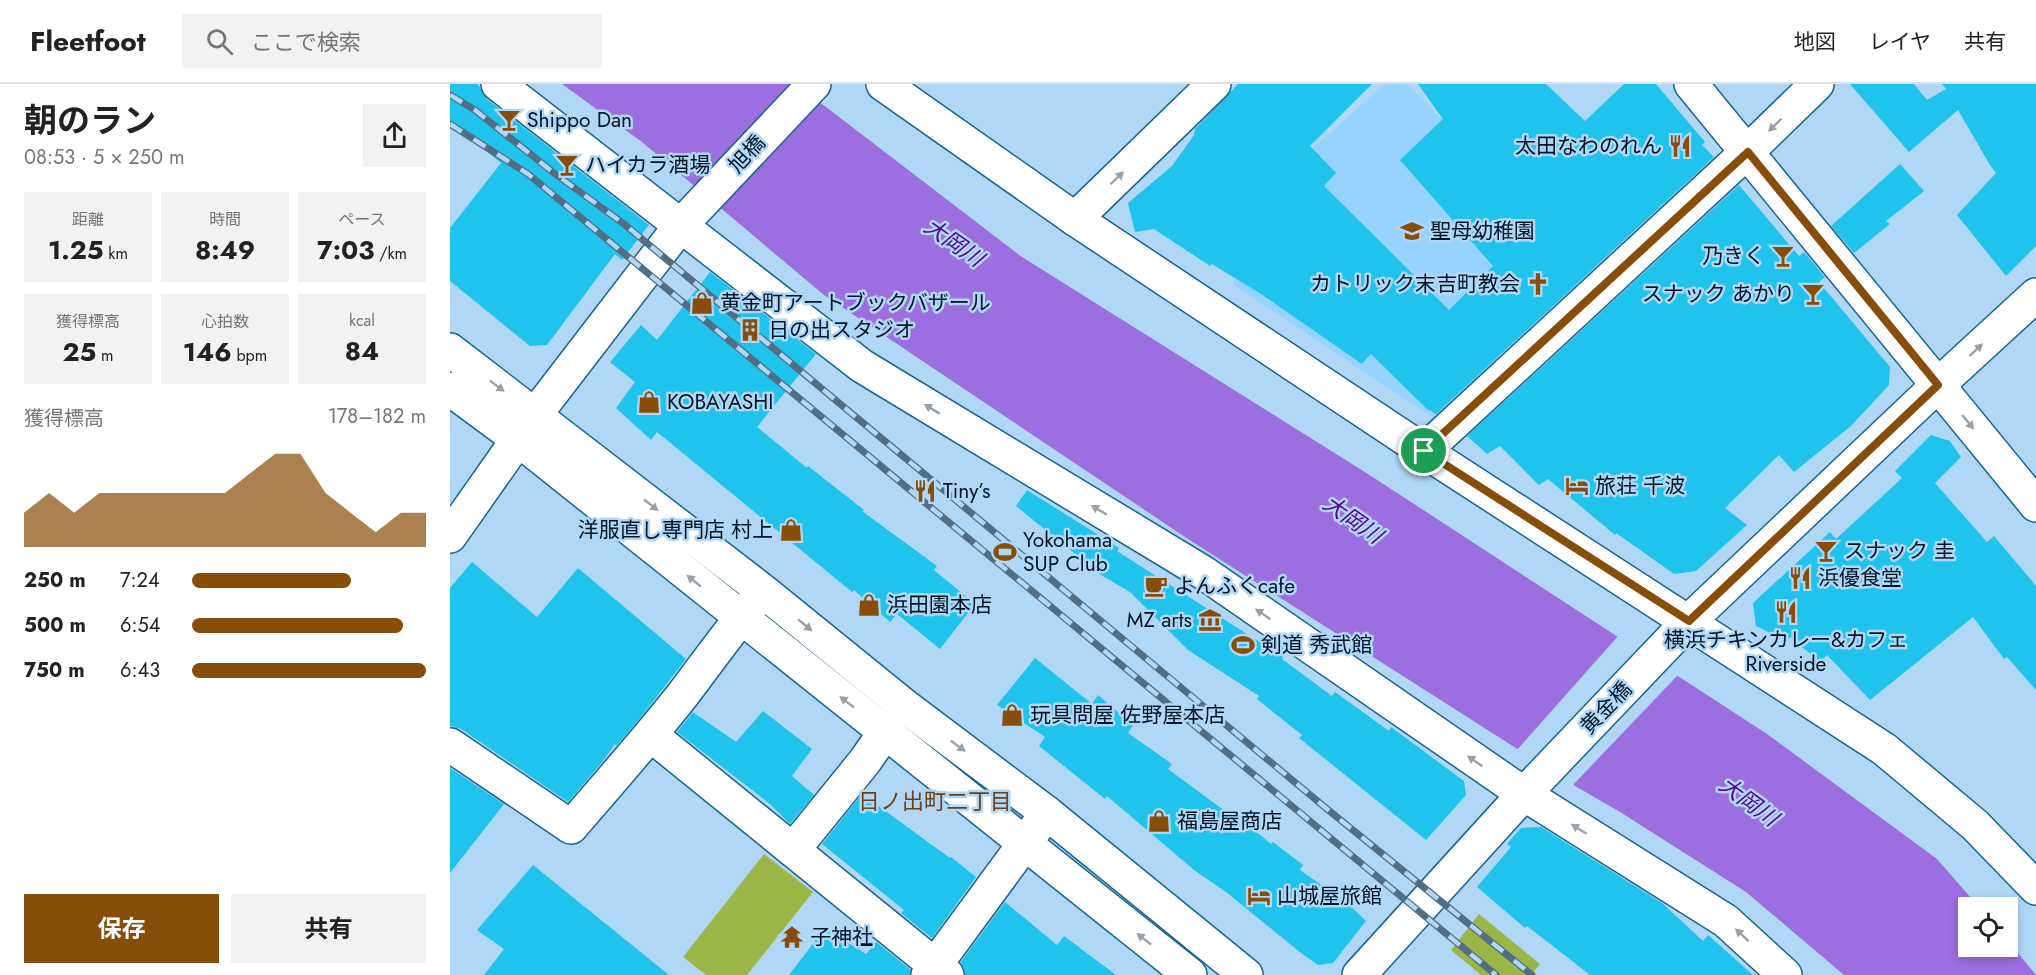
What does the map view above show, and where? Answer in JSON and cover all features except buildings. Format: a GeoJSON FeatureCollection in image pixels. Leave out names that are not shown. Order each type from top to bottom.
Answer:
{"type":"FeatureCollection","features":[{"type":"Feature","properties":{"kind":"street"},"geometry":{"type":"LineString","coordinates":[[498,84],[862,366],[1204,573],[1524,794],[1726,921],[1785,975]]}},
{"type":"Feature","properties":{"kind":"street","name":"旭橋"},"geometry":{"type":"LineString","coordinates":[[450,536],[497,467],[681,225],[814,84]]}},
{"type":"Feature","properties":{"kind":"street"},"geometry":{"type":"LineString","coordinates":[[883,84],[1076,219],[1424,451],[1884,748],[1976,825],[2036,888]]}},
{"type":"Feature","properties":{"kind":"street"},"geometry":{"type":"LineString","coordinates":[[1076,219],[1214,84]]}},
{"type":"Feature","properties":{"kind":"street"},"geometry":{"type":"LineString","coordinates":[[1691,84],[2036,505]]}},
{"type":"Feature","properties":{"kind":"street"},"geometry":{"type":"LineString","coordinates":[[1424,451],[1748,152],[1817,84]]}},
{"type":"Feature","properties":{"kind":"street","name":"黄金橋"},"geometry":{"type":"LineString","coordinates":[[1359,975],[1524,794],[1689,621],[2036,294]]}},
{"type":"Feature","properties":{"kind":"street"},"geometry":{"type":"LineString","coordinates":[[450,350],[527,428],[740,618],[1190,975]]}},
{"type":"Feature","properties":{"kind":"street"},"geometry":{"type":"LineString","coordinates":[[450,389],[527,428],[763,591],[906,707],[1047,813],[1246,975]]}},
{"type":"Feature","properties":{"kind":"street"},"geometry":{"type":"LineString","coordinates":[[450,745],[571,827],[651,735],[763,591]]}},
{"type":"Feature","properties":{"kind":"street"},"geometry":{"type":"LineString","coordinates":[[793,850],[865,761],[885,732]]}},
{"type":"Feature","properties":{"kind":"street"},"geometry":{"type":"LineString","coordinates":[[651,735],[793,850],[937,972],[1023,843],[1047,813]]}},
{"type":"Feature","properties":{"kind":"shaded area","name":"聖母幼稚園"},"geometry":{"type":"Polygon","coordinates":[[[1385,84],[1407,84],[1597,276],[1441,423],[1232,284],[1302,187],[1290,168],[1385,84]]]}},
{"type":"Feature","properties":{"kind":"green space"},"geometry":{"type":"Polygon","coordinates":[[[764,854],[813,892],[747,975],[706,975],[683,957],[764,854]]]}},
{"type":"Feature","properties":{"kind":"green space"},"geometry":{"type":"Polygon","coordinates":[[[1479,914],[1540,964],[1531,975],[1481,975],[1451,950],[1479,914]]]}},
{"type":"Feature","properties":{"kind":"water","name":"大岡川"},"geometry":{"type":"Polygon","coordinates":[[[562,84],[796,84],[1022,257],[1368,474],[1767,734],[1937,859],[1970,897],[1958,897],[1958,957],[2018,957],[2018,953],[2036,975],[1844,975],[1746,892],[1188,539],[824,295],[642,142],[562,84]]]}},
{"type":"Feature","properties":{"kind":"pier"},"geometry":{"type":"Polygon","coordinates":[[[1619,635],[1679,674],[1571,787],[1516,751],[1619,635]]]}},
{"type":"Feature","properties":{"kind":"railway"},"geometry":{"type":"LineString","coordinates":[[450,95],[475,110],[554,173],[624,224],[1327,809],[1532,975]]}},
{"type":"Feature","properties":{"kind":"railway"},"geometry":{"type":"LineString","coordinates":[[450,124],[528,174],[1496,975]]}},
{"type":"Feature","properties":{"kind":"place","name":"Shippo Dan"},"geometry":{"type":"Point","coordinates":[509,120]}},
{"type":"Feature","properties":{"kind":"place","name":"太田なわのれん"},"geometry":{"type":"Point","coordinates":[1680,146]}},
{"type":"Feature","properties":{"kind":"place","name":"ハイカラ酒場"},"geometry":{"type":"Point","coordinates":[567,165]}},
{"type":"Feature","properties":{"kind":"place","name":"聖母幼稚園"},"geometry":{"type":"Point","coordinates":[1412,231]}},
{"type":"Feature","properties":{"kind":"place","name":"乃きく"},"geometry":{"type":"Point","coordinates":[1783,256]}},
{"type":"Feature","properties":{"kind":"place","name":"カトリック末吉町教会"},"geometry":{"type":"Point","coordinates":[1538,284]}},
{"type":"Feature","properties":{"kind":"place","name":"スナック あかり"},"geometry":{"type":"Point","coordinates":[1813,294]}},
{"type":"Feature","properties":{"kind":"place","name":"黄金町アートブックバザール"},"geometry":{"type":"Point","coordinates":[702,303]}},
{"type":"Feature","properties":{"kind":"place","name":"日の出スタジオ"},"geometry":{"type":"Point","coordinates":[750,330]}},
{"type":"Feature","properties":{"kind":"place","name":"KOBAYASHI"},"geometry":{"type":"Point","coordinates":[649,402]}},
{"type":"Feature","properties":{"kind":"place","name":"旅荘 千波"},"geometry":{"type":"Point","coordinates":[1577,486]}},
{"type":"Feature","properties":{"kind":"place","name":"Tiny’s"},"geometry":{"type":"Point","coordinates":[925,491]}},
{"type":"Feature","properties":{"kind":"place","name":"洋服直し専門店 村上"},"geometry":{"type":"Point","coordinates":[791,530]}},
{"type":"Feature","properties":{"kind":"place","name":"スナック 圭"},"geometry":{"type":"Point","coordinates":[1826,551]}},
{"type":"Feature","properties":{"kind":"place","name":"Yokohama SUP Club"},"geometry":{"type":"Point","coordinates":[1005,552]}},
{"type":"Feature","properties":{"kind":"place","name":"浜優食堂"},"geometry":{"type":"Point","coordinates":[1800,578]}},
{"type":"Feature","properties":{"kind":"place","name":"よんふくcafe"},"geometry":{"type":"Point","coordinates":[1156,586]}},
{"type":"Feature","properties":{"kind":"place","name":"浜田園本店"},"geometry":{"type":"Point","coordinates":[869,605]}},
{"type":"Feature","properties":{"kind":"place","name":"横浜チキンカレー&カフェ Riverside"},"geometry":{"type":"Point","coordinates":[1786,612]}},
{"type":"Feature","properties":{"kind":"place","name":"MZ arts"},"geometry":{"type":"Point","coordinates":[1210,620]}},
{"type":"Feature","properties":{"kind":"place","name":"剣道 秀武館"},"geometry":{"type":"Point","coordinates":[1243,645]}},
{"type":"Feature","properties":{"kind":"place","name":"玩具問屋 佐野屋本店"},"geometry":{"type":"Point","coordinates":[1012,715]}},
{"type":"Feature","properties":{"kind":"place","name":"福島屋商店"},"geometry":{"type":"Point","coordinates":[1159,821]}},
{"type":"Feature","properties":{"kind":"place","name":"山城屋旅館"},"geometry":{"type":"Point","coordinates":[1259,896]}},
{"type":"Feature","properties":{"kind":"place","name":"子神社"},"geometry":{"type":"Point","coordinates":[792,937]}},
{"type":"Feature","properties":{"kind":"district","name":"日ノ出町二丁目"},"geometry":{"type":"Point","coordinates":[935,801]}},
{"type":"Feature","properties":{"kind":"route"},"geometry":{"type":"LineString","coordinates":[[1748,152],[1938,385],[1689,621],[1424,451],[1748,152]]}}]}
